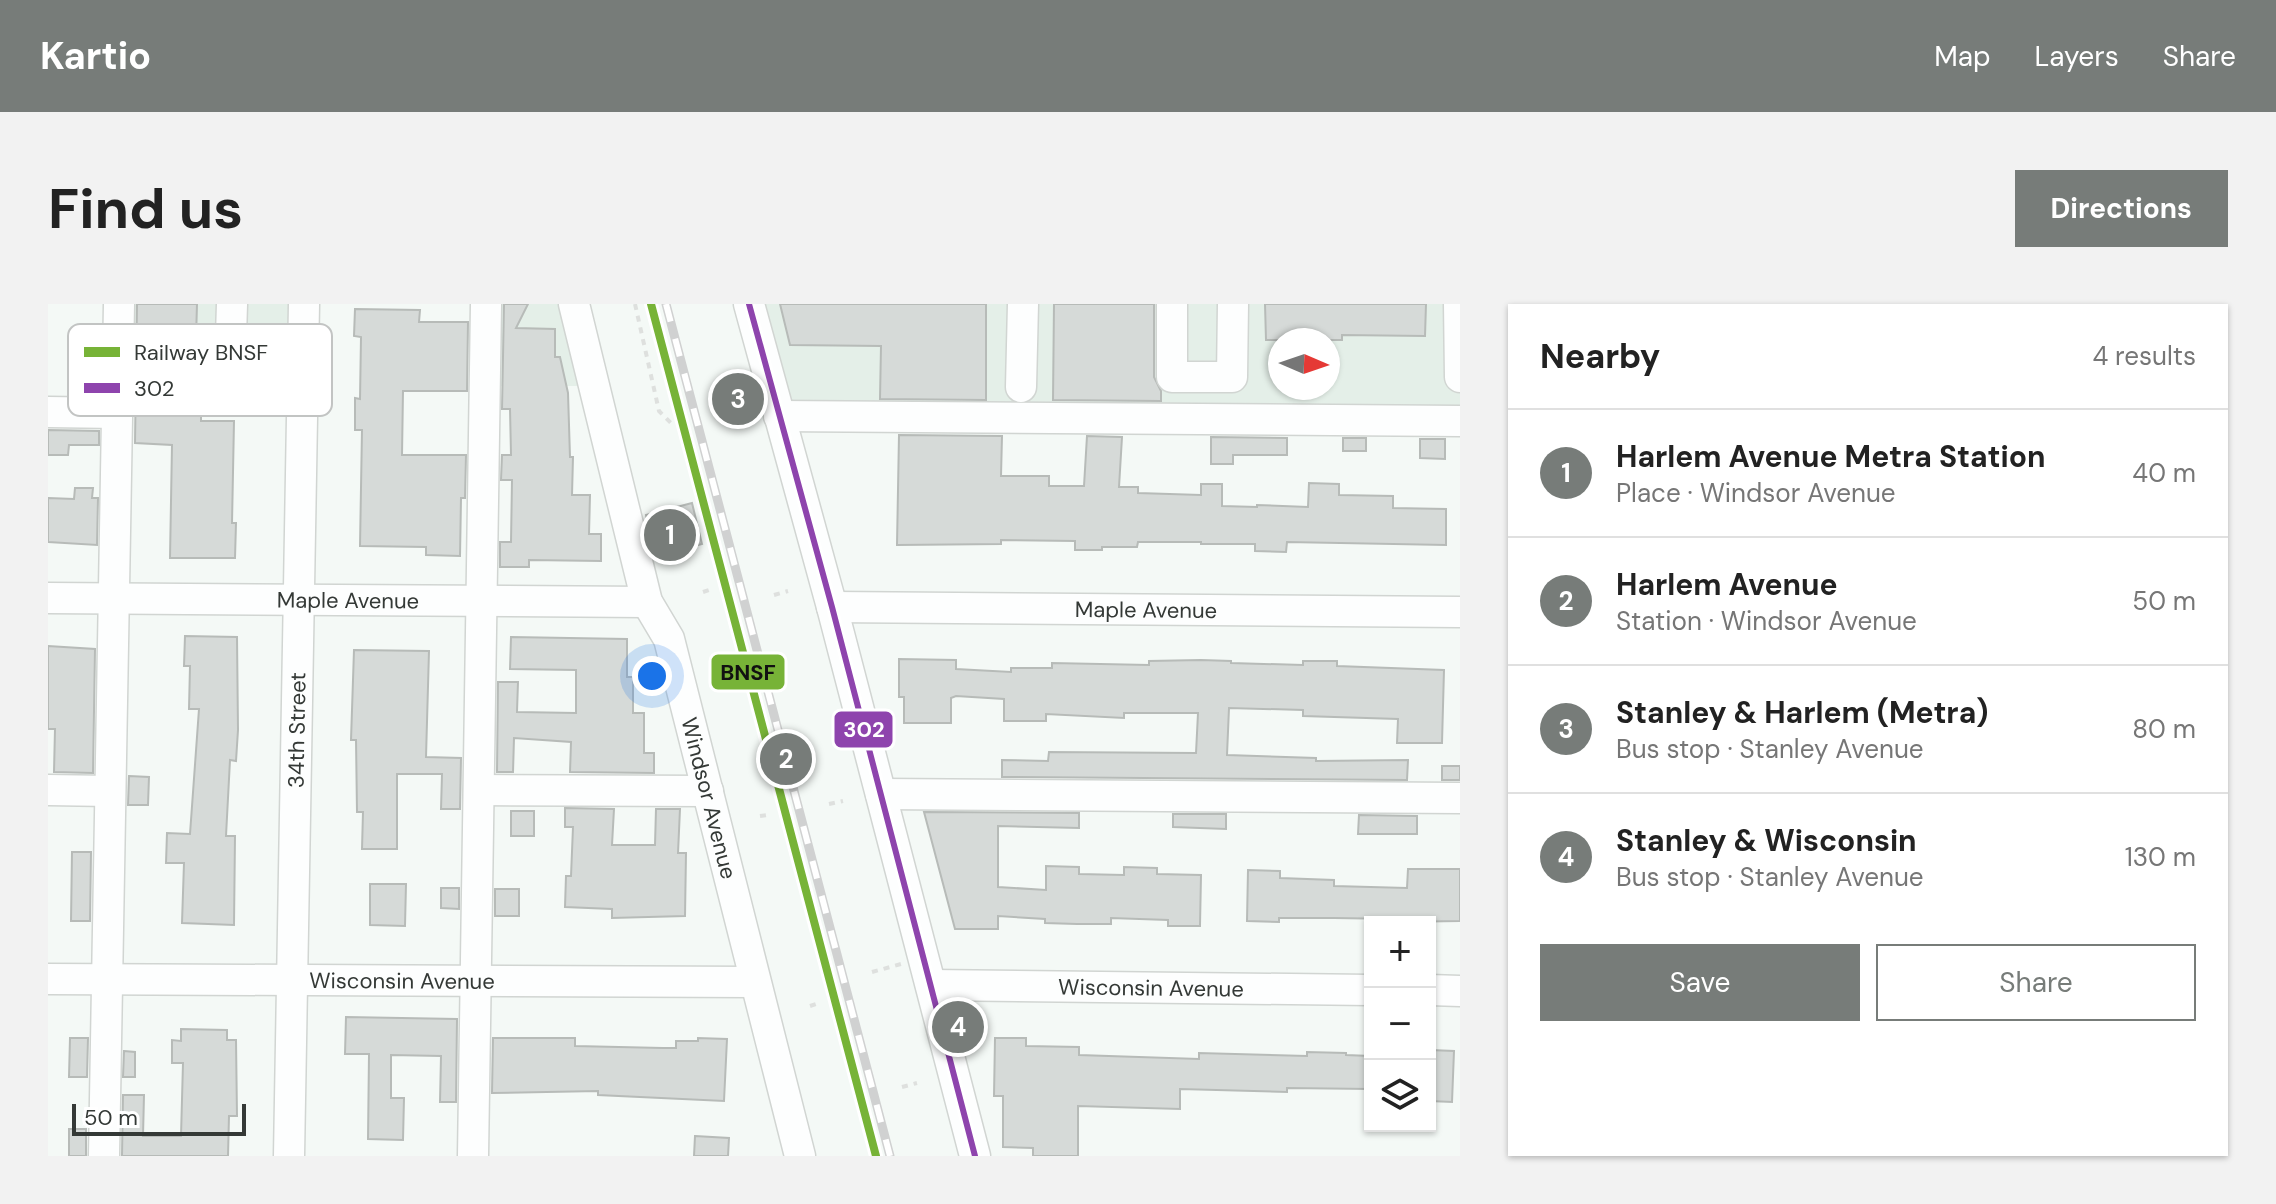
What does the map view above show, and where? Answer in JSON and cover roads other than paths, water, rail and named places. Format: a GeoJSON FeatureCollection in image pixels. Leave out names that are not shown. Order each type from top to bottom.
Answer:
{"type":"FeatureCollection","features":[{"type":"Feature","properties":{"kind":"street"},"geometry":{"type":"LineString","coordinates":[[119,304],[119,324]]}},
{"type":"Feature","properties":{"kind":"street"},"geometry":{"type":"LineString","coordinates":[[231,324],[232,304]]}},
{"type":"Feature","properties":{"kind":"street","name":"34th Street"},"geometry":{"type":"LineString","coordinates":[[304,304],[304,324]]}},
{"type":"Feature","properties":{"kind":"street"},"geometry":{"type":"LineString","coordinates":[[473,1156],[486,304]]}},
{"type":"Feature","properties":{"kind":"street","name":"Windsor Avenue"},"geometry":{"type":"LineString","coordinates":[[574,304],[647,602],[669,639],[800,1156]]}},
{"type":"Feature","properties":{"kind":"street"},"geometry":{"type":"LineString","coordinates":[[749,304],[832,607],[975,1156]]}},
{"type":"Feature","properties":{"kind":"street"},"geometry":{"type":"LineString","coordinates":[[1021,387],[1023,304]]}},
{"type":"Feature","properties":{"kind":"street"},"geometry":{"type":"LineString","coordinates":[[1172,304],[1172,377],[1232,377],[1233,304]]}},
{"type":"Feature","properties":{"kind":"street"},"geometry":{"type":"LineString","coordinates":[[1459,304],[1460,377]]}},
{"type":"Feature","properties":{"kind":"street"},"geometry":{"type":"LineString","coordinates":[[48,412],[68,412]]}},
{"type":"Feature","properties":{"kind":"street"},"geometry":{"type":"LineString","coordinates":[[104,1156],[117,416]]}},
{"type":"Feature","properties":{"kind":"street","name":"34th Street"},"geometry":{"type":"LineString","coordinates":[[289,1156],[302,416]]}},
{"type":"Feature","properties":{"kind":"street"},"geometry":{"type":"LineString","coordinates":[[779,416],[1460,421]]}},
{"type":"Feature","properties":{"kind":"street","name":"Maple Avenue"},"geometry":{"type":"LineString","coordinates":[[48,598],[647,602]]}},
{"type":"Feature","properties":{"kind":"street","name":"Maple Avenue"},"geometry":{"type":"LineString","coordinates":[[832,607],[1460,612]]}},
{"type":"Feature","properties":{"kind":"street"},"geometry":{"type":"LineString","coordinates":[[48,790],[109,791]]}},
{"type":"Feature","properties":{"kind":"street"},"geometry":{"type":"LineString","coordinates":[[479,790],[708,791]]}},
{"type":"Feature","properties":{"kind":"street"},"geometry":{"type":"LineString","coordinates":[[881,794],[1460,798]]}},
{"type":"Feature","properties":{"kind":"street","name":"Wisconsin Avenue"},"geometry":{"type":"LineString","coordinates":[[48,979],[755,982]]}},
{"type":"Feature","properties":{"kind":"street","name":"Wisconsin Avenue"},"geometry":{"type":"LineString","coordinates":[[931,985],[1364,990]]}},
{"type":"Feature","properties":{"kind":"street"},"geometry":{"type":"LineString","coordinates":[[1436,990],[1460,991]]}},
{"type":"Feature","properties":{"kind":"railway"},"geometry":{"type":"LineString","coordinates":[[666,304],[890,1156]]}},
{"type":"Feature","properties":{"kind":"rail line","name":"BNSF"},"geometry":{"type":"LineString","coordinates":[[651,304],[876,1156]]}},
{"type":"Feature","properties":{"kind":"place","name":"Stanley & Harlem (Metra)"},"geometry":{"type":"Point","coordinates":[738,399]}},
{"type":"Feature","properties":{"kind":"place","name":"Harlem Avenue Metra Station"},"geometry":{"type":"Point","coordinates":[670,535]}},
{"type":"Feature","properties":{"kind":"place","name":"Harlem Avenue"},"geometry":{"type":"Point","coordinates":[786,759]}},
{"type":"Feature","properties":{"kind":"place","name":"Stanley & Wisconsin"},"geometry":{"type":"Point","coordinates":[958,1027]}}]}
